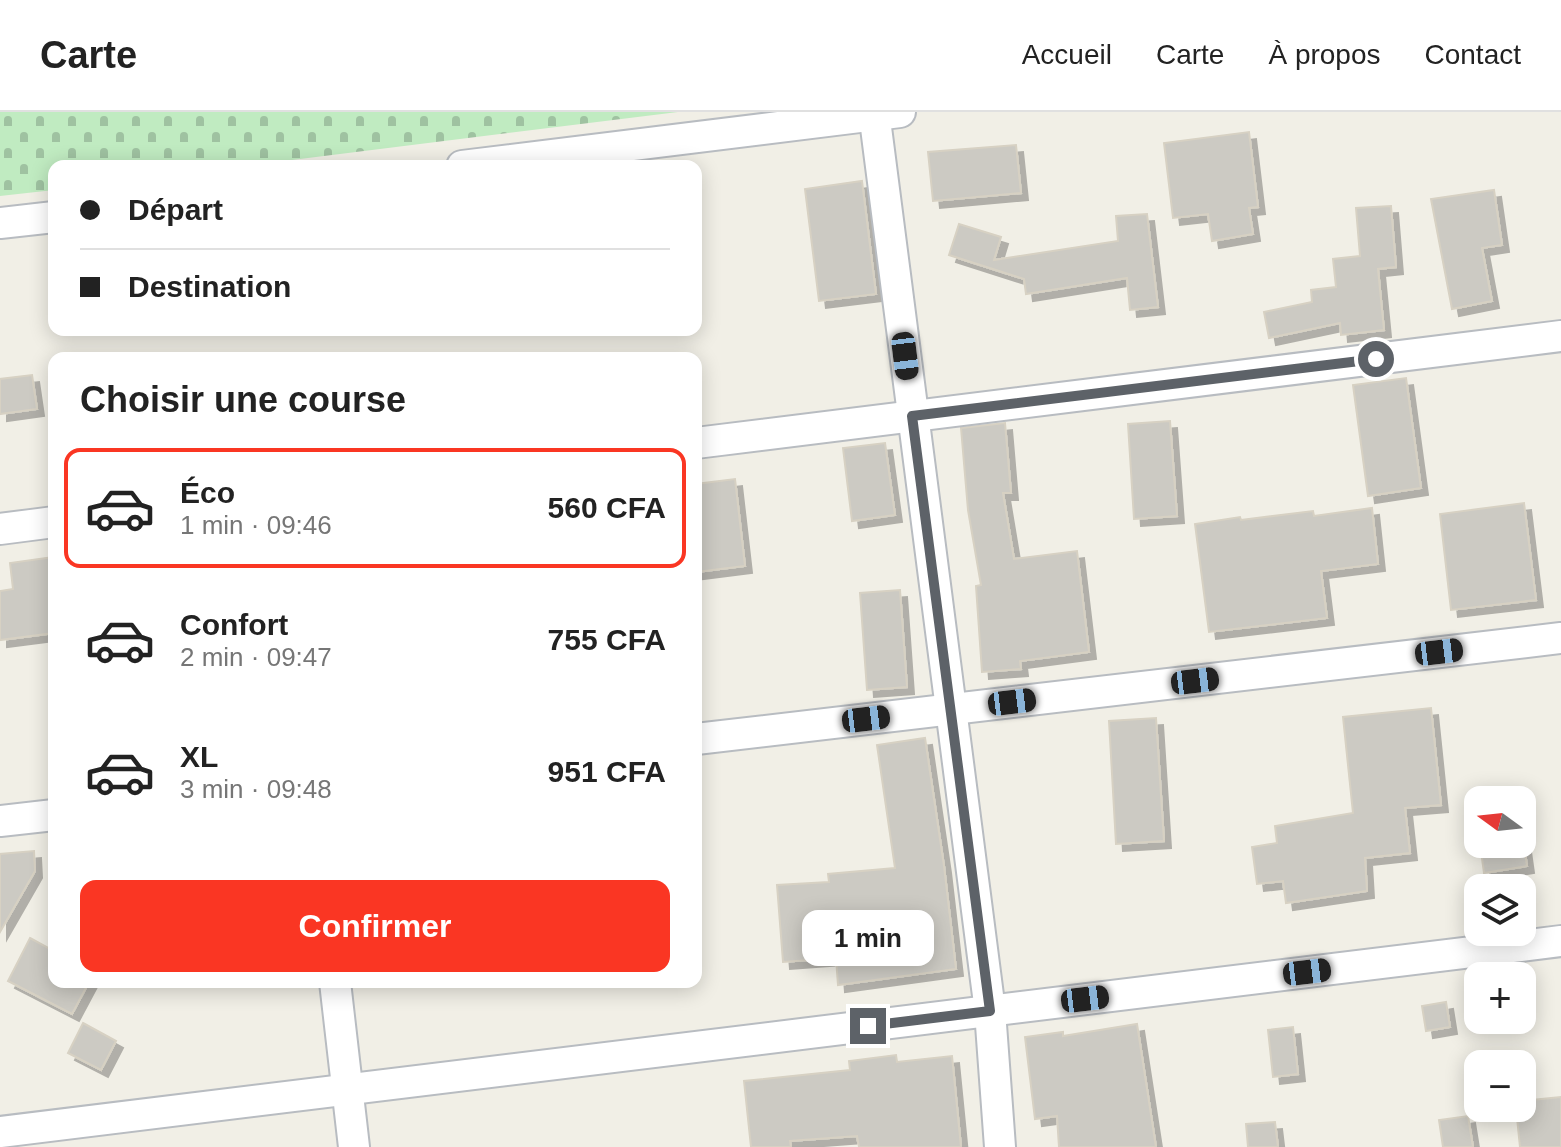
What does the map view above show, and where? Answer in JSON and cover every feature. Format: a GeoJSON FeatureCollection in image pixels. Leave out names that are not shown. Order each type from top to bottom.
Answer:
{"type":"FeatureCollection","features":[{"type":"Feature","properties":{"kind":"street"},"geometry":{"type":"LineString","coordinates":[[510,160],[883,113],[912,416],[990,1011],[1000,1147]]}},
{"type":"Feature","properties":{"kind":"street"},"geometry":{"type":"LineString","coordinates":[[0,223],[48,218]]}},
{"type":"Feature","properties":{"kind":"street"},"geometry":{"type":"LineString","coordinates":[[702,442],[1561,336]]}},
{"type":"Feature","properties":{"kind":"street"},"geometry":{"type":"LineString","coordinates":[[0,529],[48,523]]}},
{"type":"Feature","properties":{"kind":"street"},"geometry":{"type":"LineString","coordinates":[[702,738],[1561,638]]}},
{"type":"Feature","properties":{"kind":"street"},"geometry":{"type":"LineString","coordinates":[[0,821],[48,816]]}},
{"type":"Feature","properties":{"kind":"street"},"geometry":{"type":"LineString","coordinates":[[0,1132],[1561,941]]}},
{"type":"Feature","properties":{"kind":"street"},"geometry":{"type":"LineString","coordinates":[[336,988],[354,1147]]}},
{"type":"Feature","properties":{"kind":"green space"},"geometry":{"type":"Polygon","coordinates":[[[0,112],[678,112],[291,160],[48,160],[48,191],[0,196],[0,112]]]}},
{"type":"Feature","properties":{"kind":"building"},"geometry":{"type":"Polygon","coordinates":[[[1249,132],[1258,207],[1249,208],[1253,234],[1212,241],[1208,214],[1173,218],[1164,143],[1249,132]]]}},
{"type":"Feature","properties":{"kind":"building"},"geometry":{"type":"Polygon","coordinates":[[[1016,145],[1021,193],[933,201],[928,152],[1016,145]]]}},
{"type":"Feature","properties":{"kind":"building"},"geometry":{"type":"Polygon","coordinates":[[[862,181],[876,294],[819,301],[805,189],[862,181]]]}},
{"type":"Feature","properties":{"kind":"building"},"geometry":{"type":"Polygon","coordinates":[[[1494,190],[1502,245],[1482,248],[1492,301],[1452,309],[1431,199],[1494,190]]]}},
{"type":"Feature","properties":{"kind":"building"},"geometry":{"type":"Polygon","coordinates":[[[1391,206],[1396,267],[1378,269],[1384,330],[1341,335],[1340,323],[1269,338],[1264,312],[1312,302],[1311,290],[1336,287],[1333,259],[1360,256],[1356,208],[1391,206]]]}},
{"type":"Feature","properties":{"kind":"building"},"geometry":{"type":"Polygon","coordinates":[[[1147,214],[1158,307],[1130,310],[1127,278],[1026,294],[1024,279],[949,255],[959,224],[1001,237],[994,260],[1118,241],[1116,216],[1147,214]]]}},
{"type":"Feature","properties":{"kind":"building"},"geometry":{"type":"Polygon","coordinates":[[[32,375],[37,409],[0,414],[0,379],[32,375]]]}},
{"type":"Feature","properties":{"kind":"building"},"geometry":{"type":"Polygon","coordinates":[[[1406,378],[1421,488],[1368,496],[1353,385],[1406,378]]]}},
{"type":"Feature","properties":{"kind":"building"},"geometry":{"type":"Polygon","coordinates":[[[1170,421],[1177,516],[1134,519],[1128,424],[1170,421]]]}},
{"type":"Feature","properties":{"kind":"building"},"geometry":{"type":"Polygon","coordinates":[[[1005,423],[1011,493],[1003,493],[1014,559],[1077,551],[1089,652],[1020,661],[1021,669],[982,672],[976,586],[981,585],[968,510],[961,428],[1005,423]]]}},
{"type":"Feature","properties":{"kind":"building"},"geometry":{"type":"Polygon","coordinates":[[[885,443],[895,515],[852,521],[843,448],[885,443]]]}},
{"type":"Feature","properties":{"kind":"building"},"geometry":{"type":"Polygon","coordinates":[[[735,479],[745,566],[702,571],[702,483],[735,479]]]}},
{"type":"Feature","properties":{"kind":"building"},"geometry":{"type":"Polygon","coordinates":[[[1524,503],[1536,600],[1451,610],[1440,514],[1524,503]]]}},
{"type":"Feature","properties":{"kind":"building"},"geometry":{"type":"Polygon","coordinates":[[[1372,508],[1378,564],[1321,571],[1327,618],[1209,632],[1195,524],[1240,517],[1241,520],[1313,511],[1314,516],[1372,508]]]}},
{"type":"Feature","properties":{"kind":"building"},"geometry":{"type":"Polygon","coordinates":[[[48,558],[48,634],[0,640],[0,591],[13,589],[10,563],[48,558]]]}},
{"type":"Feature","properties":{"kind":"building"},"geometry":{"type":"Polygon","coordinates":[[[900,590],[907,687],[867,690],[860,593],[900,590]]]}},
{"type":"Feature","properties":{"kind":"building"},"geometry":{"type":"Polygon","coordinates":[[[1431,708],[1441,805],[1405,808],[1410,853],[1365,858],[1367,891],[1286,903],[1283,881],[1257,884],[1252,847],[1277,843],[1275,826],[1353,813],[1343,717],[1431,708]]]}},
{"type":"Feature","properties":{"kind":"building"},"geometry":{"type":"Polygon","coordinates":[[[1156,718],[1164,841],[1116,844],[1109,721],[1156,718]]]}},
{"type":"Feature","properties":{"kind":"building"},"geometry":{"type":"Polygon","coordinates":[[[925,738],[956,969],[838,985],[836,958],[783,962],[777,885],[829,882],[828,874],[895,868],[877,745],[925,738]]]}},
{"type":"Feature","properties":{"kind":"building"},"geometry":{"type":"Polygon","coordinates":[[[34,851],[35,871],[0,932],[0,854],[34,851]]]}},
{"type":"Feature","properties":{"kind":"building"},"geometry":{"type":"Polygon","coordinates":[[[1482,858],[1526,858],[1527,866],[1484,873],[1482,858]]]}},
{"type":"Feature","properties":{"kind":"building"},"geometry":{"type":"Polygon","coordinates":[[[30,938],[48,948],[48,988],[86,988],[72,1014],[8,981],[30,938]]]}},
{"type":"Feature","properties":{"kind":"building"},"geometry":{"type":"Polygon","coordinates":[[[1446,1002],[1450,1027],[1426,1031],[1422,1006],[1446,1002]]]}},
{"type":"Feature","properties":{"kind":"building"},"geometry":{"type":"Polygon","coordinates":[[[83,1023],[116,1041],[101,1070],[68,1053],[83,1023]]]}},
{"type":"Feature","properties":{"kind":"building"},"geometry":{"type":"Polygon","coordinates":[[[1137,1024],[1156,1147],[1059,1147],[1057,1116],[1035,1119],[1025,1037],[1063,1032],[1063,1036],[1137,1024]]]}},
{"type":"Feature","properties":{"kind":"building"},"geometry":{"type":"Polygon","coordinates":[[[1293,1027],[1298,1074],[1273,1077],[1268,1030],[1293,1027]]]}},
{"type":"Feature","properties":{"kind":"building"},"geometry":{"type":"Polygon","coordinates":[[[896,1055],[897,1062],[952,1056],[961,1147],[859,1147],[857,1136],[790,1141],[791,1147],[751,1147],[744,1081],[850,1070],[849,1061],[896,1055]]]}},
{"type":"Feature","properties":{"kind":"building"},"geometry":{"type":"Polygon","coordinates":[[[1561,1097],[1561,1147],[1520,1147],[1517,1122],[1536,1122],[1536,1100],[1561,1097]]]}},
{"type":"Feature","properties":{"kind":"building"},"geometry":{"type":"Polygon","coordinates":[[[1464,1117],[1464,1122],[1469,1122],[1473,1147],[1443,1147],[1439,1120],[1464,1117]]]}},
{"type":"Feature","properties":{"kind":"building"},"geometry":{"type":"Polygon","coordinates":[[[1275,1122],[1278,1147],[1248,1147],[1246,1124],[1275,1122]]]}},
{"type":"Feature","properties":{"kind":"route"},"geometry":{"type":"LineString","coordinates":[[868,1026],[990,1011],[912,416],[1376,359]]}}]}
